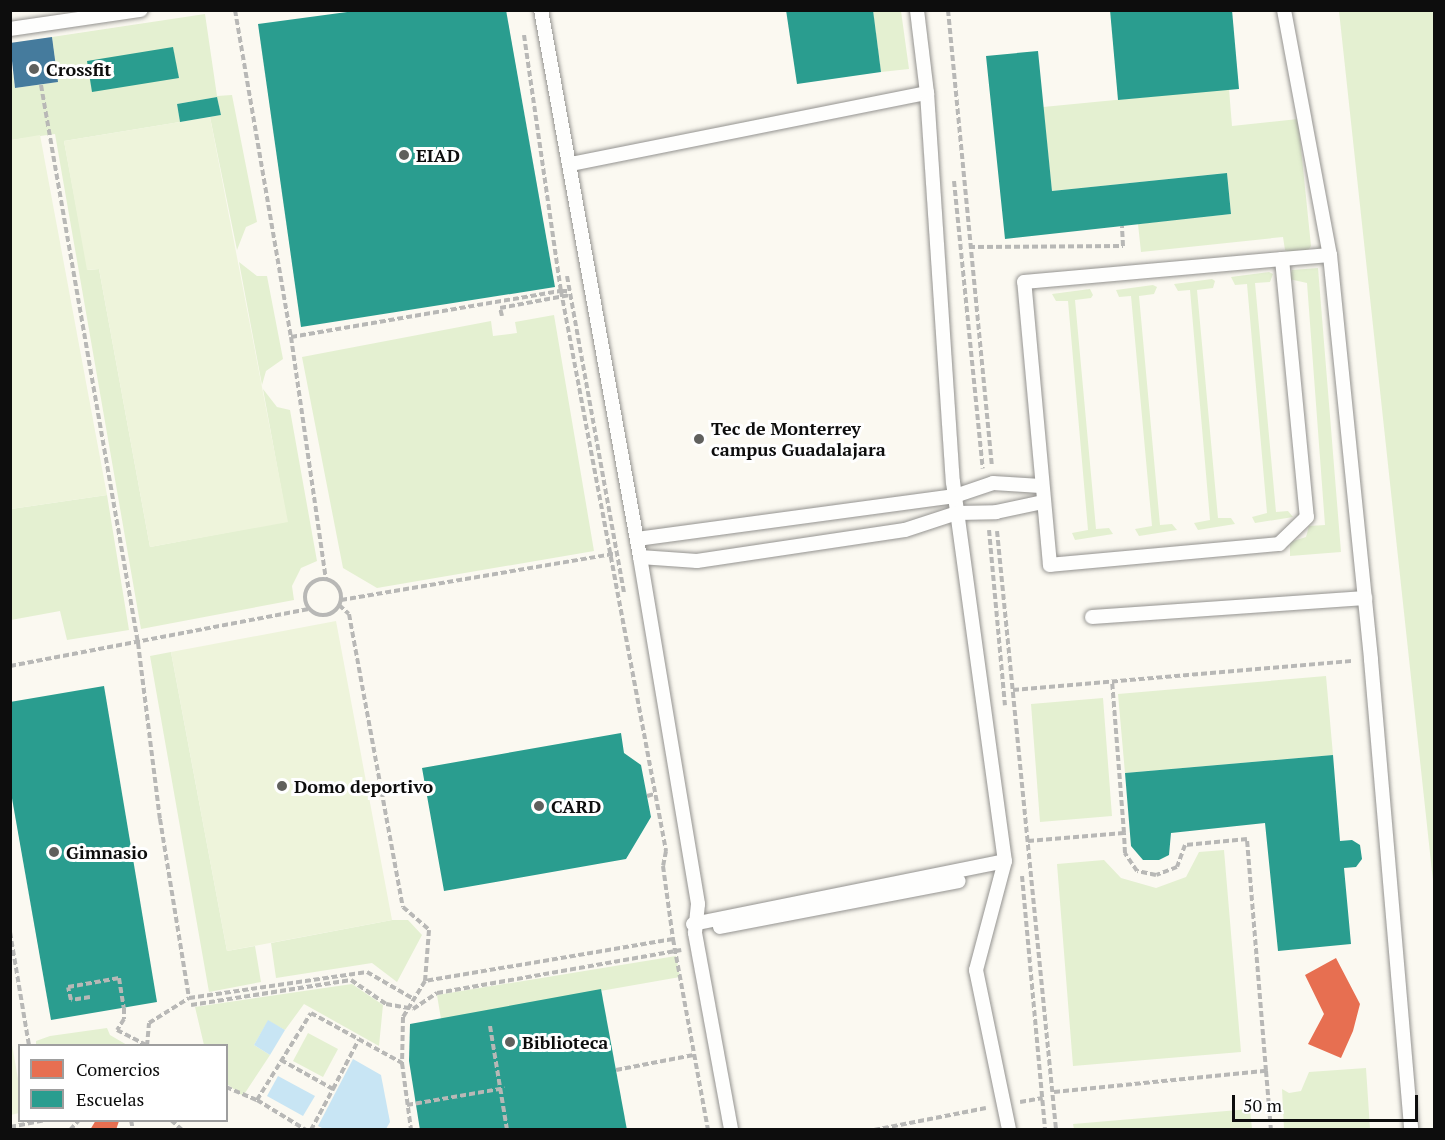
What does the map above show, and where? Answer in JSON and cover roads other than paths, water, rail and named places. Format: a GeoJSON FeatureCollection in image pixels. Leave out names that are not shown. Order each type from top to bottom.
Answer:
{"type":"FeatureCollection","features":[{"type":"Feature","properties":{"kind":"lane"},"geometry":{"type":"LineString","coordinates":[[10,29],[141,10]]}},
{"type":"Feature","properties":{"kind":"lane"},"geometry":{"type":"LineString","coordinates":[[541,10],[597,307],[638,548],[698,904],[694,928],[731,1130]]}},
{"type":"Feature","properties":{"kind":"lane"},"geometry":{"type":"LineString","coordinates":[[917,10],[927,93],[955,496],[1005,861],[976,970],[1005,1105],[1008,1130]]}},
{"type":"Feature","properties":{"kind":"lane"},"geometry":{"type":"LineString","coordinates":[[1284,10],[1330,255],[1371,660],[1411,1130]]}},
{"type":"Feature","properties":{"kind":"lane"},"geometry":{"type":"LineString","coordinates":[[571,164],[927,93]]}},
{"type":"Feature","properties":{"kind":"lane"},"geometry":{"type":"LineString","coordinates":[[1282,259],[1307,517],[1278,544],[1050,565],[1024,282],[1282,259],[1330,255]]}},
{"type":"Feature","properties":{"kind":"lane"},"geometry":{"type":"LineString","coordinates":[[638,548],[955,496],[989,484],[1041,486]]}},
{"type":"Feature","properties":{"kind":"lane"},"geometry":{"type":"LineString","coordinates":[[638,548],[697,561],[905,530],[957,513],[991,512],[1043,502]]}},
{"type":"Feature","properties":{"kind":"lane"},"geometry":{"type":"LineString","coordinates":[[1092,617],[1365,598]]}},
{"type":"Feature","properties":{"kind":"lane"},"geometry":{"type":"LineString","coordinates":[[694,928],[1005,861]]}},
{"type":"Feature","properties":{"kind":"lane"},"geometry":{"type":"LineString","coordinates":[[694,928],[959,881]]}},
{"type":"Feature","properties":{"kind":"water"},"geometry":{"type":"Polygon","coordinates":[[[268,1020],[285,1030],[270,1055],[254,1045],[268,1020]]]}},
{"type":"Feature","properties":{"kind":"water"},"geometry":{"type":"Polygon","coordinates":[[[353,1059],[381,1075],[390,1122],[386,1129],[324,1129],[318,1126],[353,1059]]]}},
{"type":"Feature","properties":{"kind":"water"},"geometry":{"type":"Polygon","coordinates":[[[278,1076],[315,1096],[303,1116],[267,1096],[278,1076]]]}},
{"type":"Feature","properties":{"kind":"place","name":"Crossfit"},"geometry":{"type":"Point","coordinates":[34,69]}},
{"type":"Feature","properties":{"kind":"place","name":"EIAD"},"geometry":{"type":"Point","coordinates":[404,155]}},
{"type":"Feature","properties":{"kind":"place","name":"Tec de Monterrey campus Guadalajara"},"geometry":{"type":"Point","coordinates":[699,439]}},
{"type":"Feature","properties":{"kind":"place","name":"Domo deportivo"},"geometry":{"type":"Point","coordinates":[282,786]}},
{"type":"Feature","properties":{"kind":"place","name":"CARD"},"geometry":{"type":"Point","coordinates":[539,806]}},
{"type":"Feature","properties":{"kind":"place","name":"Gimnasio"},"geometry":{"type":"Point","coordinates":[54,852]}},
{"type":"Feature","properties":{"kind":"place","name":"Biblioteca"},"geometry":{"type":"Point","coordinates":[510,1042]}}]}
